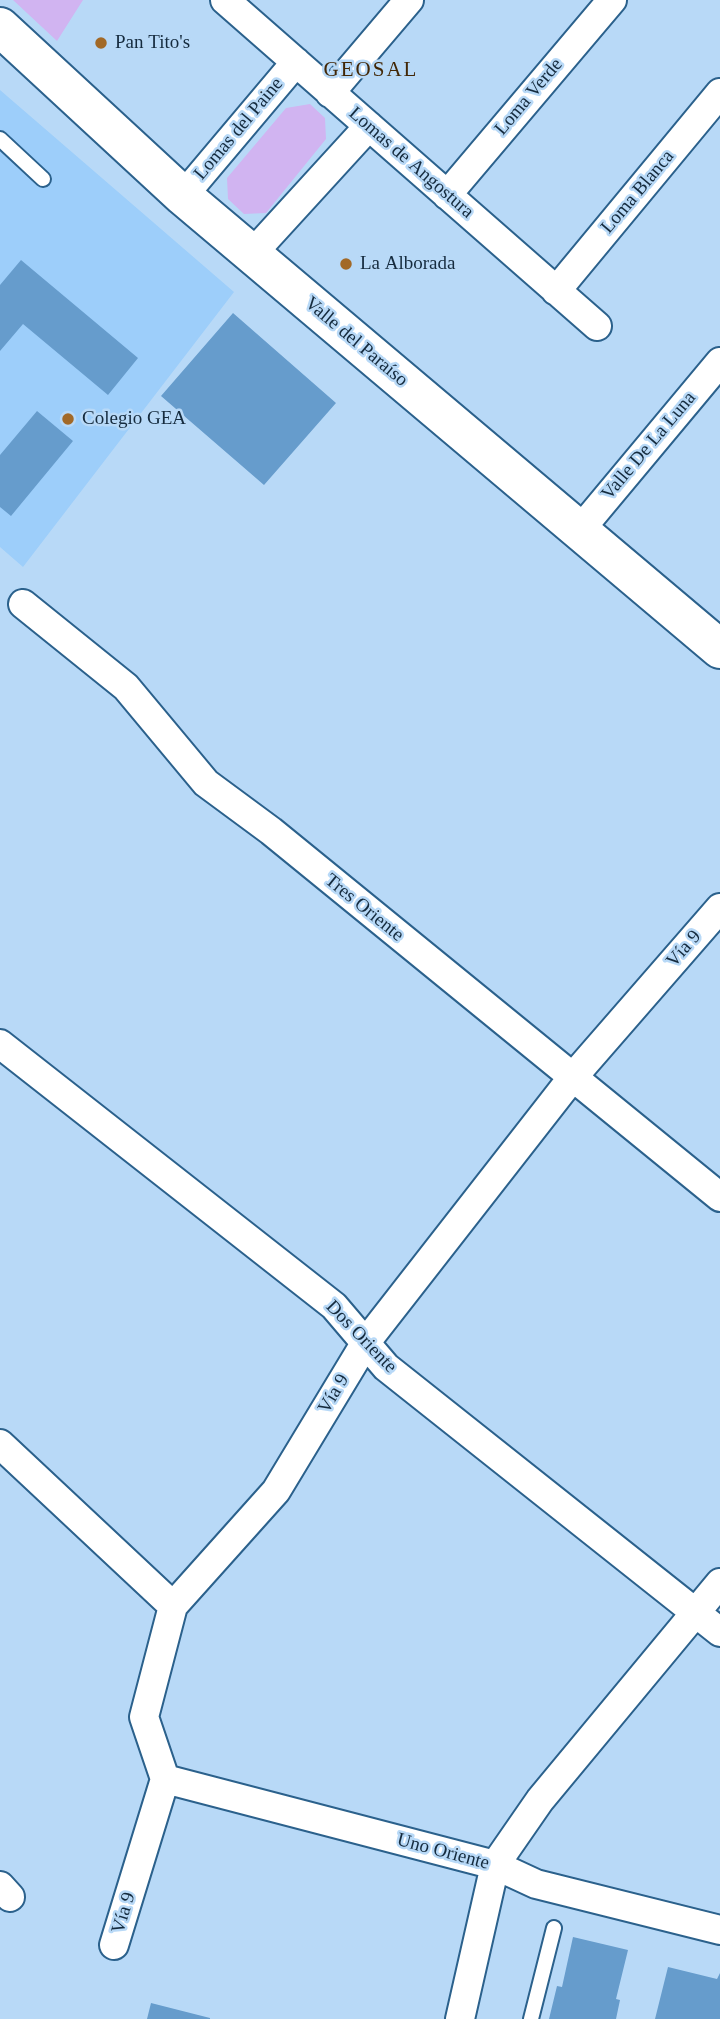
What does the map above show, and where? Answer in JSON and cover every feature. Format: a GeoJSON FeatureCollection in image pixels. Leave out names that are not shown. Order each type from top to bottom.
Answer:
{"type":"FeatureCollection","features":[{"type":"Feature","properties":{"kind":"street","name":"Lomas de Angostura"},"geometry":{"type":"LineString","coordinates":[[225,0],[597,327]]}},
{"type":"Feature","properties":{"kind":"street"},"geometry":{"type":"LineString","coordinates":[[331,93],[409,0]]}},
{"type":"Feature","properties":{"kind":"street","name":"Loma Verde"},"geometry":{"type":"LineString","coordinates":[[447,195],[612,0]]}},
{"type":"Feature","properties":{"kind":"street","name":"Valle del Paraíso"},"geometry":{"type":"LineString","coordinates":[[0,27],[183,196],[720,649]]}},
{"type":"Feature","properties":{"kind":"street","name":"Lomas del Paine"},"geometry":{"type":"LineString","coordinates":[[183,196],[296,62]]}},
{"type":"Feature","properties":{"kind":"street","name":"Loma Blanca"},"geometry":{"type":"LineString","coordinates":[[556,291],[720,93]]}},
{"type":"Feature","properties":{"kind":"street"},"geometry":{"type":"LineString","coordinates":[[253,254],[369,126]]}},
{"type":"Feature","properties":{"kind":"street","name":"Valle De La Luna"},"geometry":{"type":"LineString","coordinates":[[579,531],[720,362]]}},
{"type":"Feature","properties":{"kind":"street","name":"Tres Oriente"},"geometry":{"type":"LineString","coordinates":[[23,604],[127,687],[206,783],[271,831],[720,1197]]}},
{"type":"Feature","properties":{"kind":"street","name":"Vía 9"},"geometry":{"type":"LineString","coordinates":[[114,1945],[165,1779],[144,1717],[173,1606],[276,1491],[366,1342],[572,1078],[720,908]]}},
{"type":"Feature","properties":{"kind":"street","name":"Dos Oriente"},"geometry":{"type":"LineString","coordinates":[[0,1044],[334,1306],[386,1367],[720,1632]]}},
{"type":"Feature","properties":{"kind":"street"},"geometry":{"type":"LineString","coordinates":[[0,1444],[173,1606]]}},
{"type":"Feature","properties":{"kind":"street"},"geometry":{"type":"LineString","coordinates":[[460,2019],[495,1865],[540,1800],[720,1583]]}},
{"type":"Feature","properties":{"kind":"street","name":"Uno Oriente"},"geometry":{"type":"LineString","coordinates":[[165,1779],[495,1865],[536,1884],[720,1930]]}},
{"type":"Feature","properties":{"kind":"lane"},"geometry":{"type":"LineString","coordinates":[[0,139],[43,179]]}},
{"type":"Feature","properties":{"kind":"lane"},"geometry":{"type":"LineString","coordinates":[[531,2019],[554,1928]]}},
{"type":"Feature","properties":{"kind":"shaded area"},"geometry":{"type":"Polygon","coordinates":[[[13,0],[83,0],[57,41],[13,0]]]}},
{"type":"Feature","properties":{"kind":"shaded area","name":"Colegio GEA"},"geometry":{"type":"Polygon","coordinates":[[[0,90],[234,292],[23,567],[0,547],[0,90]]]}},
{"type":"Feature","properties":{"kind":"shaded area"},"geometry":{"type":"Polygon","coordinates":[[[310,104],[325,118],[326,139],[266,213],[244,214],[228,199],[227,178],[286,108],[310,104]]]}},
{"type":"Feature","properties":{"kind":"building"},"geometry":{"type":"Polygon","coordinates":[[[21,260],[138,358],[108,395],[23,324],[0,351],[0,285],[21,260]]]}},
{"type":"Feature","properties":{"kind":"building"},"geometry":{"type":"Polygon","coordinates":[[[233,313],[336,403],[264,485],[161,396],[233,313]]]}},
{"type":"Feature","properties":{"kind":"building"},"geometry":{"type":"Polygon","coordinates":[[[37,411],[73,441],[11,516],[0,507],[0,455],[37,411]]]}},
{"type":"Feature","properties":{"kind":"building"},"geometry":{"type":"Polygon","coordinates":[[[573,1937],[628,1950],[616,1999],[620,2000],[616,2019],[549,2019],[557,1986],[562,1987],[573,1937]]]}},
{"type":"Feature","properties":{"kind":"building"},"geometry":{"type":"Polygon","coordinates":[[[668,1967],[717,1979],[720,1973],[720,2019],[655,2019],[668,1967]]]}},
{"type":"Feature","properties":{"kind":"building"},"geometry":{"type":"Polygon","coordinates":[[[151,2003],[210,2018],[210,2019],[147,2019],[151,2003]]]}},
{"type":"Feature","properties":{"kind":"place","name":"Pan Tito's"},"geometry":{"type":"Point","coordinates":[101,43]}},
{"type":"Feature","properties":{"kind":"place","name":"La Alborada"},"geometry":{"type":"Point","coordinates":[346,264]}},
{"type":"Feature","properties":{"kind":"place","name":"Colegio GEA"},"geometry":{"type":"Point","coordinates":[68,419]}},
{"type":"Feature","properties":{"kind":"district","name":"GEOSAL"},"geometry":{"type":"Point","coordinates":[371,70]}}]}
